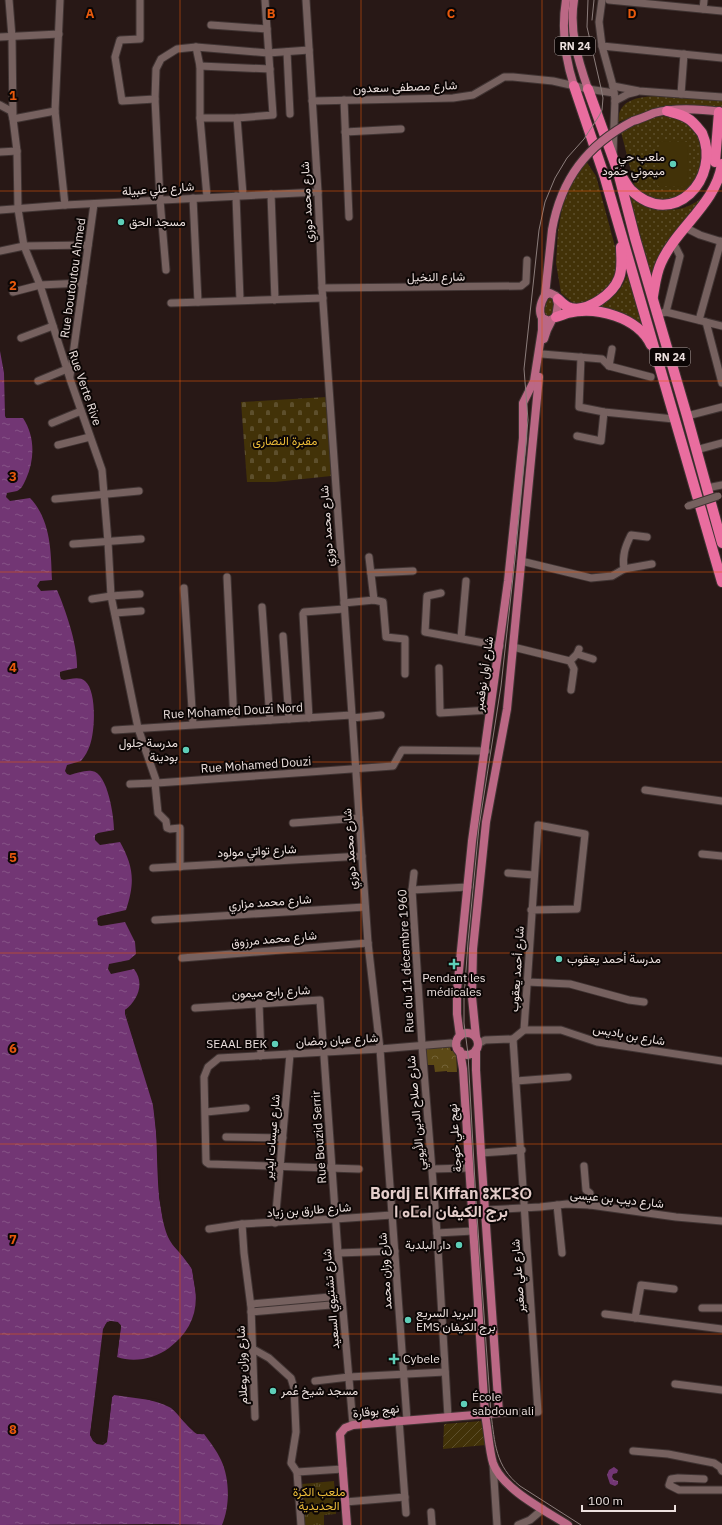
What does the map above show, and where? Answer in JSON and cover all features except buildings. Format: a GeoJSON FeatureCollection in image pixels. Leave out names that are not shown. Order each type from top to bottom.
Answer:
{"type":"FeatureCollection","features":[{"type":"Feature","properties":{"kind":"highway","name":"RN 24"},"geometry":{"type":"LineString","coordinates":[[574,86],[598,156],[621,233],[722,582]]}},
{"type":"Feature","properties":{"kind":"highway","name":"RN 24"},"geometry":{"type":"LineString","coordinates":[[588,89],[618,172],[634,238],[653,300],[661,313],[696,450],[722,543]]}},
{"type":"Feature","properties":{"kind":"highway"},"geometry":{"type":"LineString","coordinates":[[667,111],[688,118],[701,131],[707,140],[710,162],[705,182]]}},
{"type":"Feature","properties":{"kind":"highway"},"geometry":{"type":"LineString","coordinates":[[618,172],[630,189],[648,201],[663,205],[674,204],[687,200],[697,192],[712,172],[715,162],[721,112]]}},
{"type":"Feature","properties":{"kind":"highway"},"geometry":{"type":"LineString","coordinates":[[653,300],[656,278],[661,263],[716,186],[722,164]]}},
{"type":"Feature","properties":{"kind":"highway"},"geometry":{"type":"LineString","coordinates":[[557,297],[571,308],[580,308],[589,306],[610,291],[618,280],[622,267],[621,233]]}},
{"type":"Feature","properties":{"kind":"highway"},"geometry":{"type":"LineString","coordinates":[[554,318],[568,313],[604,312],[636,326],[649,342],[663,374]]}},
{"type":"Feature","properties":{"kind":"main road","name":"RN 24"},"geometry":{"type":"LineString","coordinates":[[566,0],[563,22],[565,54],[574,86]]}},
{"type":"Feature","properties":{"kind":"main road","name":"RN 24"},"geometry":{"type":"LineString","coordinates":[[574,0],[572,20],[575,48],[588,89]]}},
{"type":"Feature","properties":{"kind":"main road"},"geometry":{"type":"LineString","coordinates":[[548,268],[557,297],[558,309],[554,318],[549,321],[542,318],[540,313],[542,300],[545,295],[552,230],[556,211],[561,196],[578,165],[597,144],[633,121],[655,113],[693,110],[721,112]]}},
{"type":"Feature","properties":{"kind":"main road"},"geometry":{"type":"LineString","coordinates":[[545,295],[550,293],[557,297]]}},
{"type":"Feature","properties":{"kind":"main road","name":"شارع أول نوفمبر"},"geometry":{"type":"LineString","coordinates":[[460,1036],[457,1014],[457,990],[472,841],[486,751],[490,710],[508,581],[523,438],[523,403],[534,381],[542,330],[542,318]]}},
{"type":"Feature","properties":{"kind":"main road","name":"شارع أول نوفمبر"},"geometry":{"type":"LineString","coordinates":[[477,1044],[472,996],[473,949],[486,822],[507,709],[536,400],[542,354],[547,330],[554,318]]}},
{"type":"Feature","properties":{"kind":"main road"},"geometry":{"type":"LineString","coordinates":[[467,1033],[477,1044],[471,1054],[467,1054],[458,1048],[460,1036],[467,1033]]}},
{"type":"Feature","properties":{"kind":"main road","name":"نهج علي خوجة"},"geometry":{"type":"LineString","coordinates":[[477,1044],[476,1070],[498,1413]]}},
{"type":"Feature","properties":{"kind":"main road","name":"نهج علي خوجة"},"geometry":{"type":"LineString","coordinates":[[458,1048],[463,1069],[486,1415],[493,1464]]}},
{"type":"Feature","properties":{"kind":"main road","name":"نهج بوقارة"},"geometry":{"type":"LineString","coordinates":[[348,1525],[340,1434],[345,1428],[353,1424],[498,1413]]}},
{"type":"Feature","properties":{"kind":"main road"},"geometry":{"type":"LineString","coordinates":[[493,1464],[504,1481],[525,1497],[568,1525]]}},
{"type":"Feature","properties":{"kind":"street","name":"Rue Verte Rive"},"geometry":{"type":"LineString","coordinates":[[9,0],[12,37],[13,119],[17,151],[18,209],[24,246],[40,285],[70,379],[102,470],[111,596],[114,613],[138,728],[156,783],[158,813],[166,821],[167,828],[180,828],[180,866]]}},
{"type":"Feature","properties":{"kind":"street"},"geometry":{"type":"LineString","coordinates":[[60,0],[55,111],[65,205]]}},
{"type":"Feature","properties":{"kind":"street"},"geometry":{"type":"LineString","coordinates":[[140,0],[140,39],[120,40],[115,58],[122,101],[156,99]]}},
{"type":"Feature","properties":{"kind":"street"},"geometry":{"type":"LineString","coordinates":[[200,118],[237,118],[273,115],[264,0]]}},
{"type":"Feature","properties":{"kind":"street","name":"شارع محمد دوزي"},"geometry":{"type":"LineString","coordinates":[[306,0],[318,192],[322,288],[365,907],[380,1049]]}},
{"type":"Feature","properties":{"kind":"street"},"geometry":{"type":"LineString","coordinates":[[602,0],[599,22],[602,46],[613,89],[614,102],[613,158]]}},
{"type":"Feature","properties":{"kind":"street"},"geometry":{"type":"LineString","coordinates":[[609,0],[722,12]]}},
{"type":"Feature","properties":{"kind":"street"},"geometry":{"type":"LineString","coordinates":[[703,9],[704,0]]}},
{"type":"Feature","properties":{"kind":"street"},"geometry":{"type":"LineString","coordinates":[[211,25],[267,29]]}},
{"type":"Feature","properties":{"kind":"street"},"geometry":{"type":"LineString","coordinates":[[0,37],[59,34]]}},
{"type":"Feature","properties":{"kind":"street"},"geometry":{"type":"LineString","coordinates":[[602,46],[722,58]]}},
{"type":"Feature","properties":{"kind":"street"},"geometry":{"type":"LineString","coordinates":[[196,47],[200,66],[200,118],[207,197]]}},
{"type":"Feature","properties":{"kind":"street"},"geometry":{"type":"LineString","coordinates":[[166,270],[160,200],[156,99],[156,69],[160,59],[176,49],[196,47],[268,53],[309,50]]}},
{"type":"Feature","properties":{"kind":"street"},"geometry":{"type":"LineString","coordinates":[[287,52],[290,114]]}},
{"type":"Feature","properties":{"kind":"street"},"geometry":{"type":"LineString","coordinates":[[681,94],[684,54]]}},
{"type":"Feature","properties":{"kind":"street"},"geometry":{"type":"LineString","coordinates":[[200,66],[270,69]]}},
{"type":"Feature","properties":{"kind":"street","name":"شارع مصطفى سعدون"},"geometry":{"type":"LineString","coordinates":[[312,101],[453,98],[473,95],[504,77],[553,81],[588,89],[613,89],[722,97]]}},
{"type":"Feature","properties":{"kind":"street"},"geometry":{"type":"LineString","coordinates":[[614,102],[628,94],[639,91]]}},
{"type":"Feature","properties":{"kind":"street"},"geometry":{"type":"LineString","coordinates":[[344,100],[349,217]]}},
{"type":"Feature","properties":{"kind":"street"},"geometry":{"type":"LineString","coordinates":[[0,105],[11,111],[13,119],[55,111]]}},
{"type":"Feature","properties":{"kind":"street"},"geometry":{"type":"LineString","coordinates":[[237,118],[240,196],[240,300]]}},
{"type":"Feature","properties":{"kind":"street"},"geometry":{"type":"LineString","coordinates":[[345,132],[400,129]]}},
{"type":"Feature","properties":{"kind":"street"},"geometry":{"type":"LineString","coordinates":[[0,152],[17,151]]}},
{"type":"Feature","properties":{"kind":"street","name":"شارع علي عبيلة"},"geometry":{"type":"LineString","coordinates":[[0,210],[65,205],[318,192]]}},
{"type":"Feature","properties":{"kind":"street"},"geometry":{"type":"LineString","coordinates":[[271,194],[275,300]]}},
{"type":"Feature","properties":{"kind":"street"},"geometry":{"type":"LineString","coordinates":[[193,198],[198,302]]}},
{"type":"Feature","properties":{"kind":"street","name":"Rue boutoutou Ahmed"},"geometry":{"type":"LineString","coordinates":[[70,379],[94,204]]}},
{"type":"Feature","properties":{"kind":"street"},"geometry":{"type":"LineString","coordinates":[[686,228],[700,235],[722,242],[699,320]]}},
{"type":"Feature","properties":{"kind":"street"},"geometry":{"type":"LineString","coordinates":[[674,244],[680,256],[661,313],[722,326]]}},
{"type":"Feature","properties":{"kind":"street"},"geometry":{"type":"LineString","coordinates":[[0,251],[24,246],[88,245]]}},
{"type":"Feature","properties":{"kind":"street","name":"شارع النخيل"},"geometry":{"type":"LineString","coordinates":[[322,288],[521,286],[526,282],[527,260]]}},
{"type":"Feature","properties":{"kind":"street"},"geometry":{"type":"LineString","coordinates":[[13,292],[40,285],[83,283]]}},
{"type":"Feature","properties":{"kind":"street"},"geometry":{"type":"LineString","coordinates":[[171,303],[323,298]]}},
{"type":"Feature","properties":{"kind":"street"},"geometry":{"type":"LineString","coordinates":[[706,322],[722,383]]}},
{"type":"Feature","properties":{"kind":"street"},"geometry":{"type":"LineString","coordinates":[[21,338],[53,326]]}},
{"type":"Feature","properties":{"kind":"street"},"geometry":{"type":"LineString","coordinates":[[609,366],[612,349]]}},
{"type":"Feature","properties":{"kind":"street"},"geometry":{"type":"LineString","coordinates":[[542,354],[602,359],[609,366],[651,376]]}},
{"type":"Feature","properties":{"kind":"street"},"geometry":{"type":"LineString","coordinates":[[581,357],[579,407],[604,412],[674,419]]}},
{"type":"Feature","properties":{"kind":"street"},"geometry":{"type":"LineString","coordinates":[[38,381],[67,369]]}},
{"type":"Feature","properties":{"kind":"street"},"geometry":{"type":"LineString","coordinates":[[687,416],[722,407]]}},
{"type":"Feature","properties":{"kind":"street"},"geometry":{"type":"LineString","coordinates":[[52,423],[81,411]]}},
{"type":"Feature","properties":{"kind":"street"},"geometry":{"type":"LineString","coordinates":[[577,436],[601,441],[604,412]]}},
{"type":"Feature","properties":{"kind":"street"},"geometry":{"type":"LineString","coordinates":[[58,445],[90,437]]}},
{"type":"Feature","properties":{"kind":"street"},"geometry":{"type":"LineString","coordinates":[[696,450],[722,443]]}},
{"type":"Feature","properties":{"kind":"street"},"geometry":{"type":"LineString","coordinates":[[707,488],[722,485]]}},
{"type":"Feature","properties":{"kind":"street"},"geometry":{"type":"LineString","coordinates":[[55,499],[139,491]]}},
{"type":"Feature","properties":{"kind":"street"},"geometry":{"type":"LineString","coordinates":[[688,506],[718,496]]}},
{"type":"Feature","properties":{"kind":"street"},"geometry":{"type":"LineString","coordinates":[[624,569],[622,560],[631,535],[647,537]]}},
{"type":"Feature","properties":{"kind":"street"},"geometry":{"type":"LineString","coordinates":[[73,544],[141,539]]}},
{"type":"Feature","properties":{"kind":"street"},"geometry":{"type":"LineString","coordinates":[[369,557],[374,600]]}},
{"type":"Feature","properties":{"kind":"street"},"geometry":{"type":"LineString","coordinates":[[522,561],[591,578],[612,576],[624,569],[652,564]]}},
{"type":"Feature","properties":{"kind":"street"},"geometry":{"type":"LineString","coordinates":[[371,574],[413,571]]}},
{"type":"Feature","properties":{"kind":"street"},"geometry":{"type":"LineString","coordinates":[[227,577],[234,722]]}},
{"type":"Feature","properties":{"kind":"street"},"geometry":{"type":"LineString","coordinates":[[461,638],[466,580]]}},
{"type":"Feature","properties":{"kind":"street"},"geometry":{"type":"LineString","coordinates":[[184,588],[193,724]]}},
{"type":"Feature","properties":{"kind":"street"},"geometry":{"type":"LineString","coordinates":[[441,593],[427,596],[424,632],[500,646]]}},
{"type":"Feature","properties":{"kind":"street"},"geometry":{"type":"LineString","coordinates":[[92,599],[140,594]]}},
{"type":"Feature","properties":{"kind":"street"},"geometry":{"type":"LineString","coordinates":[[309,718],[304,612],[374,600],[384,602],[386,637],[405,639],[405,674]]}},
{"type":"Feature","properties":{"kind":"street"},"geometry":{"type":"LineString","coordinates":[[262,607],[270,720]]}},
{"type":"Feature","properties":{"kind":"street"},"geometry":{"type":"LineString","coordinates":[[114,613],[141,611]]}},
{"type":"Feature","properties":{"kind":"street"},"geometry":{"type":"LineString","coordinates":[[283,636],[289,719]]}},
{"type":"Feature","properties":{"kind":"street"},"geometry":{"type":"LineString","coordinates":[[513,647],[570,661],[574,669],[571,690]]}},
{"type":"Feature","properties":{"kind":"street"},"geometry":{"type":"LineString","coordinates":[[570,661],[578,652],[593,659]]}},
{"type":"Feature","properties":{"kind":"street"},"geometry":{"type":"LineString","coordinates":[[439,668],[440,713],[490,710]]}},
{"type":"Feature","properties":{"kind":"street","name":"Rue Mohamed Douzi Nord"},"geometry":{"type":"LineString","coordinates":[[115,730],[193,724],[381,715]]}},
{"type":"Feature","properties":{"kind":"street","name":"Rue Mohamed Douzi"},"geometry":{"type":"LineString","coordinates":[[130,784],[356,770],[393,766],[402,750],[486,751]]}},
{"type":"Feature","properties":{"kind":"street"},"geometry":{"type":"LineString","coordinates":[[645,790],[722,801]]}},
{"type":"Feature","properties":{"kind":"street"},"geometry":{"type":"LineString","coordinates":[[293,823],[359,818]]}},
{"type":"Feature","properties":{"kind":"street","name":"شارع أحمد يعقوب"},"geometry":{"type":"LineString","coordinates":[[524,1030],[531,910],[538,825],[585,834],[577,909],[531,910]]}},
{"type":"Feature","properties":{"kind":"street"},"geometry":{"type":"LineString","coordinates":[[702,854],[722,856]]}},
{"type":"Feature","properties":{"kind":"street","name":"شارع تواتي مولود"},"geometry":{"type":"LineString","coordinates":[[153,868],[362,856]]}},
{"type":"Feature","properties":{"kind":"street"},"geometry":{"type":"LineString","coordinates":[[508,873],[534,875]]}},
{"type":"Feature","properties":{"kind":"street","name":"Rue du 11 décembre 1960"},"geometry":{"type":"LineString","coordinates":[[414,874],[412,890],[422,1046]]}},
{"type":"Feature","properties":{"kind":"street"},"geometry":{"type":"LineString","coordinates":[[412,890],[468,887]]}},
{"type":"Feature","properties":{"kind":"street","name":"شارع محمد مزاري"},"geometry":{"type":"LineString","coordinates":[[155,920],[365,907]]}},
{"type":"Feature","properties":{"kind":"street","name":"شارع محمد مرزوق"},"geometry":{"type":"LineString","coordinates":[[182,958],[368,943]]}},
{"type":"Feature","properties":{"kind":"street"},"geometry":{"type":"LineString","coordinates":[[527,982],[570,984],[629,1000],[644,1002]]}},
{"type":"Feature","properties":{"kind":"street","name":"شارع رابح ميمون"},"geometry":{"type":"LineString","coordinates":[[195,1008],[320,1000],[324,1052]]}},
{"type":"Feature","properties":{"kind":"street"},"geometry":{"type":"LineString","coordinates":[[258,1003],[261,1056]]}},
{"type":"Feature","properties":{"kind":"street"},"geometry":{"type":"LineString","coordinates":[[477,1044],[485,1040],[514,1039],[524,1030]]}},
{"type":"Feature","properties":{"kind":"street","name":"شارع بن باديس"},"geometry":{"type":"LineString","coordinates":[[524,1030],[561,1030],[597,1042],[722,1061]]}},
{"type":"Feature","properties":{"kind":"street","name":"شارع علي صغير"},"geometry":{"type":"LineString","coordinates":[[498,1413],[538,1412],[514,1039]]}},
{"type":"Feature","properties":{"kind":"street","name":"شارع عبان رمضان"},"geometry":{"type":"LineString","coordinates":[[206,1112],[204,1077],[208,1067],[219,1058],[380,1049],[451,1043],[458,1048]]}},
{"type":"Feature","properties":{"kind":"street","name":"شارع صلاح الدين الأيوبي"},"geometry":{"type":"LineString","coordinates":[[422,1046],[437,1233],[448,1417]]}},
{"type":"Feature","properties":{"kind":"street","name":"شارع وزان محمد"},"geometry":{"type":"LineString","coordinates":[[380,1049],[404,1374],[403,1420],[406,1513]]}},
{"type":"Feature","properties":{"kind":"street","name":"Rue Bouzid Serrir"},"geometry":{"type":"LineString","coordinates":[[324,1052],[335,1219]]}},
{"type":"Feature","properties":{"kind":"street","name":"شارع عيسات ايدير"},"geometry":{"type":"LineString","coordinates":[[275,1223],[290,1054]]}},
{"type":"Feature","properties":{"kind":"street"},"geometry":{"type":"LineString","coordinates":[[516,1081],[568,1077]]}},
{"type":"Feature","properties":{"kind":"street"},"geometry":{"type":"LineString","coordinates":[[246,1108],[206,1112],[206,1162],[210,1164],[359,1170]]}},
{"type":"Feature","properties":{"kind":"street"},"geometry":{"type":"LineString","coordinates":[[226,1138],[283,1138]]}},
{"type":"Feature","properties":{"kind":"street"},"geometry":{"type":"LineString","coordinates":[[481,1154],[522,1150]]}},
{"type":"Feature","properties":{"kind":"street"},"geometry":{"type":"LineString","coordinates":[[584,1166],[586,1190],[590,1193],[590,1205]]}},
{"type":"Feature","properties":{"kind":"street"},"geometry":{"type":"LineString","coordinates":[[432,1169],[469,1168]]}},
{"type":"Feature","properties":{"kind":"street","name":"شارع ديب بن عيسى"},"geometry":{"type":"LineString","coordinates":[[486,1210],[567,1204],[590,1205],[722,1222]]}},
{"type":"Feature","properties":{"kind":"street"},"geometry":{"type":"LineString","coordinates":[[557,1205],[562,1253]]}},
{"type":"Feature","properties":{"kind":"street","name":"شارع طارق بن زياد"},"geometry":{"type":"LineString","coordinates":[[209,1229],[242,1224],[435,1212]]}},
{"type":"Feature","properties":{"kind":"street","name":"شارع تشتيوي السعيد"},"geometry":{"type":"LineString","coordinates":[[335,1219],[353,1424]]}},
{"type":"Feature","properties":{"kind":"street","name":"شارع وزان بوعلام"},"geometry":{"type":"LineString","coordinates":[[242,1224],[244,1253],[251,1304],[255,1417]]}},
{"type":"Feature","properties":{"kind":"street"},"geometry":{"type":"LineString","coordinates":[[437,1233],[474,1231]]}},
{"type":"Feature","properties":{"kind":"street"},"geometry":{"type":"LineString","coordinates":[[338,1253],[395,1251]]}},
{"type":"Feature","properties":{"kind":"street"},"geometry":{"type":"LineString","coordinates":[[635,1318],[642,1285],[674,1289]]}},
{"type":"Feature","properties":{"kind":"street"},"geometry":{"type":"LineString","coordinates":[[251,1304],[341,1296]]}},
{"type":"Feature","properties":{"kind":"street","name":"شارع وزان بوعلام"},"geometry":{"type":"LineString","coordinates":[[251,1312],[342,1304]]}},
{"type":"Feature","properties":{"kind":"street"},"geometry":{"type":"LineString","coordinates":[[702,1308],[722,1308]]}},
{"type":"Feature","properties":{"kind":"street"},"geometry":{"type":"LineString","coordinates":[[605,1314],[722,1329]]}},
{"type":"Feature","properties":{"kind":"street"},"geometry":{"type":"LineString","coordinates":[[253,1349],[269,1358],[291,1378],[294,1388],[296,1432],[291,1463],[297,1472],[301,1525]]}},
{"type":"Feature","properties":{"kind":"street"},"geometry":{"type":"LineString","coordinates":[[315,1381],[348,1377],[445,1372]]}},
{"type":"Feature","properties":{"kind":"street"},"geometry":{"type":"LineString","coordinates":[[675,1384],[722,1390]]}},
{"type":"Feature","properties":{"kind":"street"},"geometry":{"type":"LineString","coordinates":[[633,1451],[668,1454],[701,1462],[714,1463],[720,1467],[722,1471]]}},
{"type":"Feature","properties":{"kind":"street"},"geometry":{"type":"LineString","coordinates":[[493,1464],[497,1525]]}},
{"type":"Feature","properties":{"kind":"street"},"geometry":{"type":"LineString","coordinates":[[297,1472],[343,1469]]}},
{"type":"Feature","properties":{"kind":"street"},"geometry":{"type":"LineString","coordinates":[[704,1479],[671,1479],[669,1485],[679,1490],[722,1490]]}},
{"type":"Feature","properties":{"kind":"street"},"geometry":{"type":"LineString","coordinates":[[345,1502],[405,1497]]}},
{"type":"Feature","properties":{"kind":"street"},"geometry":{"type":"LineString","coordinates":[[518,1525],[530,1520],[544,1509]]}},
{"type":"Feature","properties":{"kind":"street"},"geometry":{"type":"LineString","coordinates":[[431,1512],[432,1525]]}},
{"type":"Feature","properties":{"kind":"green space"},"geometry":{"type":"Polygon","coordinates":[[[655,96],[722,100],[722,108],[658,108],[618,122],[621,109],[625,104],[642,97],[655,96]]]}},
{"type":"Feature","properties":{"kind":"green space"},"geometry":{"type":"Polygon","coordinates":[[[663,116],[682,119],[701,133],[706,176],[673,203],[649,198],[635,187],[621,132],[641,121],[663,116]]]}},
{"type":"Feature","properties":{"kind":"green space"},"geometry":{"type":"Polygon","coordinates":[[[722,124],[720,162],[715,182],[652,278],[629,194],[649,206],[661,209],[673,210],[695,203],[704,195],[714,177],[722,124]]]}},
{"type":"Feature","properties":{"kind":"green space","name":"ملعب حي ميموني حمّود"},"geometry":{"type":"Polygon","coordinates":[[[659,141],[688,142],[687,187],[658,186],[659,141]]]}},
{"type":"Feature","properties":{"kind":"green space"},"geometry":{"type":"Polygon","coordinates":[[[586,161],[596,176],[620,268],[618,278],[605,293],[593,300],[573,303],[561,293],[556,263],[558,230],[564,198],[574,177],[586,161]]]}},
{"type":"Feature","properties":{"kind":"green space"},"geometry":{"type":"Polygon","coordinates":[[[628,272],[646,333],[597,310],[597,306],[608,301],[617,293],[628,272]]]}},
{"type":"Feature","properties":{"kind":"green space"},"geometry":{"type":"Polygon","coordinates":[[[550,297],[555,299],[555,313],[549,318],[544,315],[546,301],[550,297]]]}},
{"type":"Feature","properties":{"kind":"green space","name":"مقبرة النصارى"},"geometry":{"type":"Polygon","coordinates":[[[327,397],[331,476],[275,482],[247,482],[241,402],[327,397]]]}},
{"type":"Feature","properties":{"kind":"green space"},"geometry":{"type":"Polygon","coordinates":[[[450,1047],[451,1051],[456,1051],[457,1072],[435,1072],[434,1065],[427,1065],[425,1049],[450,1047]]]}},
{"type":"Feature","properties":{"kind":"green space"},"geometry":{"type":"Polygon","coordinates":[[[482,1421],[486,1445],[443,1449],[444,1424],[482,1421]]]}},
{"type":"Feature","properties":{"kind":"green space","name":"ملعب الكرة الحديدية"},"geometry":{"type":"Polygon","coordinates":[[[334,1481],[336,1514],[324,1515],[324,1525],[305,1525],[302,1484],[334,1481]]]}},
{"type":"Feature","properties":{"kind":"water"},"geometry":{"type":"Polygon","coordinates":[[[0,351],[4,373],[5,416],[6,418],[23,418],[32,440],[31,464],[24,484],[19,490],[7,493],[6,497],[10,501],[30,498],[42,516],[46,526],[50,548],[52,580],[40,581],[37,586],[41,591],[57,590],[71,629],[76,649],[77,668],[60,672],[60,676],[61,679],[64,680],[75,678],[83,679],[89,686],[92,693],[94,721],[90,745],[81,761],[67,765],[65,771],[70,775],[84,771],[92,771],[98,774],[102,779],[109,796],[114,830],[98,833],[95,835],[95,840],[100,845],[120,842],[128,859],[132,875],[132,883],[126,910],[100,916],[97,918],[98,925],[101,926],[125,922],[135,942],[136,954],[129,960],[109,964],[108,969],[111,974],[134,969],[139,980],[136,996],[130,1006],[125,1010],[153,1103],[156,1129],[159,1196],[163,1218],[166,1232],[174,1247],[191,1267],[196,1292],[195,1311],[188,1327],[177,1341],[157,1355],[137,1360],[117,1357],[121,1326],[120,1324],[110,1321],[105,1325],[90,1435],[97,1444],[107,1442],[112,1397],[114,1395],[127,1395],[144,1398],[171,1408],[191,1429],[200,1434],[204,1434],[221,1460],[226,1476],[228,1492],[225,1518],[222,1525],[0,1525],[0,351]]]}},
{"type":"Feature","properties":{"kind":"water"},"geometry":{"type":"Polygon","coordinates":[[[614,1467],[618,1470],[612,1477],[614,1480],[618,1481],[618,1484],[615,1486],[610,1484],[607,1475],[609,1470],[614,1467]]]}},
{"type":"Feature","properties":{"kind":"pier"},"geometry":{"type":"Polygon","coordinates":[[[131,1008],[126,1013],[155,1104],[159,1140],[161,1197],[165,1219],[171,1237],[193,1268],[199,1302],[197,1301],[192,1269],[169,1238],[163,1220],[159,1197],[157,1140],[153,1105],[125,1014],[125,1010],[131,1008]]]}},
{"type":"Feature","properties":{"kind":"pier"},"geometry":{"type":"Polygon","coordinates":[[[107,1322],[118,1322],[121,1326],[117,1359],[115,1357],[119,1326],[111,1323],[108,1324],[105,1329],[92,1435],[94,1440],[103,1443],[105,1441],[110,1396],[113,1393],[117,1392],[157,1399],[164,1402],[114,1395],[112,1397],[107,1442],[103,1445],[97,1444],[93,1441],[90,1435],[103,1329],[107,1322]]]}},
{"type":"Feature","properties":{"kind":"pier"},"geometry":{"type":"Polygon","coordinates":[[[180,1414],[195,1431],[205,1432],[207,1434],[197,1434],[194,1432],[180,1417],[180,1414]]]}},
{"type":"Feature","properties":{"kind":"tram line"},"geometry":{"type":"LineString","coordinates":[[581,1525],[520,1486],[505,1470],[495,1444],[491,1414],[476,1201],[468,1054],[464,1023],[464,998],[479,827],[501,686],[515,559],[528,420],[524,369],[539,230],[545,202],[555,178],[567,158],[584,139],[602,110],[603,98],[587,27],[588,0]]}},
{"type":"Feature","properties":{"kind":"tram line"},"geometry":{"type":"LineString","coordinates":[[592,20],[594,0]]}},
{"type":"Feature","properties":{"kind":"place","name":"ملعب حي ميموني حمّود"},"geometry":{"type":"Point","coordinates":[673,164]}},
{"type":"Feature","properties":{"kind":"place","name":"مسجد الحق"},"geometry":{"type":"Point","coordinates":[121,222]}},
{"type":"Feature","properties":{"kind":"place","name":"مدرسة جلول بودينة"},"geometry":{"type":"Point","coordinates":[186,750]}},
{"type":"Feature","properties":{"kind":"place","name":"مدرسة أحمد يعقوب"},"geometry":{"type":"Point","coordinates":[559,959]}},
{"type":"Feature","properties":{"kind":"place","name":"Pendant les médicales"},"geometry":{"type":"Point","coordinates":[454,964]}},
{"type":"Feature","properties":{"kind":"place","name":"SEAAL BEK"},"geometry":{"type":"Point","coordinates":[275,1044]}},
{"type":"Feature","properties":{"kind":"place","name":"دار البلدية"},"geometry":{"type":"Point","coordinates":[459,1245]}},
{"type":"Feature","properties":{"kind":"place","name":"البريد السريع EMS برج الكيفان"},"geometry":{"type":"Point","coordinates":[408,1320]}},
{"type":"Feature","properties":{"kind":"place","name":"Cybele"},"geometry":{"type":"Point","coordinates":[394,1359]}},
{"type":"Feature","properties":{"kind":"place","name":"مسجد شيخ عُمر"},"geometry":{"type":"Point","coordinates":[273,1391]}},
{"type":"Feature","properties":{"kind":"place","name":"École sabdoun ali"},"geometry":{"type":"Point","coordinates":[464,1404]}},
{"type":"Feature","properties":{"kind":"district","name":"Bordj El Kiffan ⵓⵣⵎⵉⵔ ⵏ ⴰⵎⴰⵏ برج الكيفان"},"geometry":{"type":"Point","coordinates":[451,1202]}}]}
